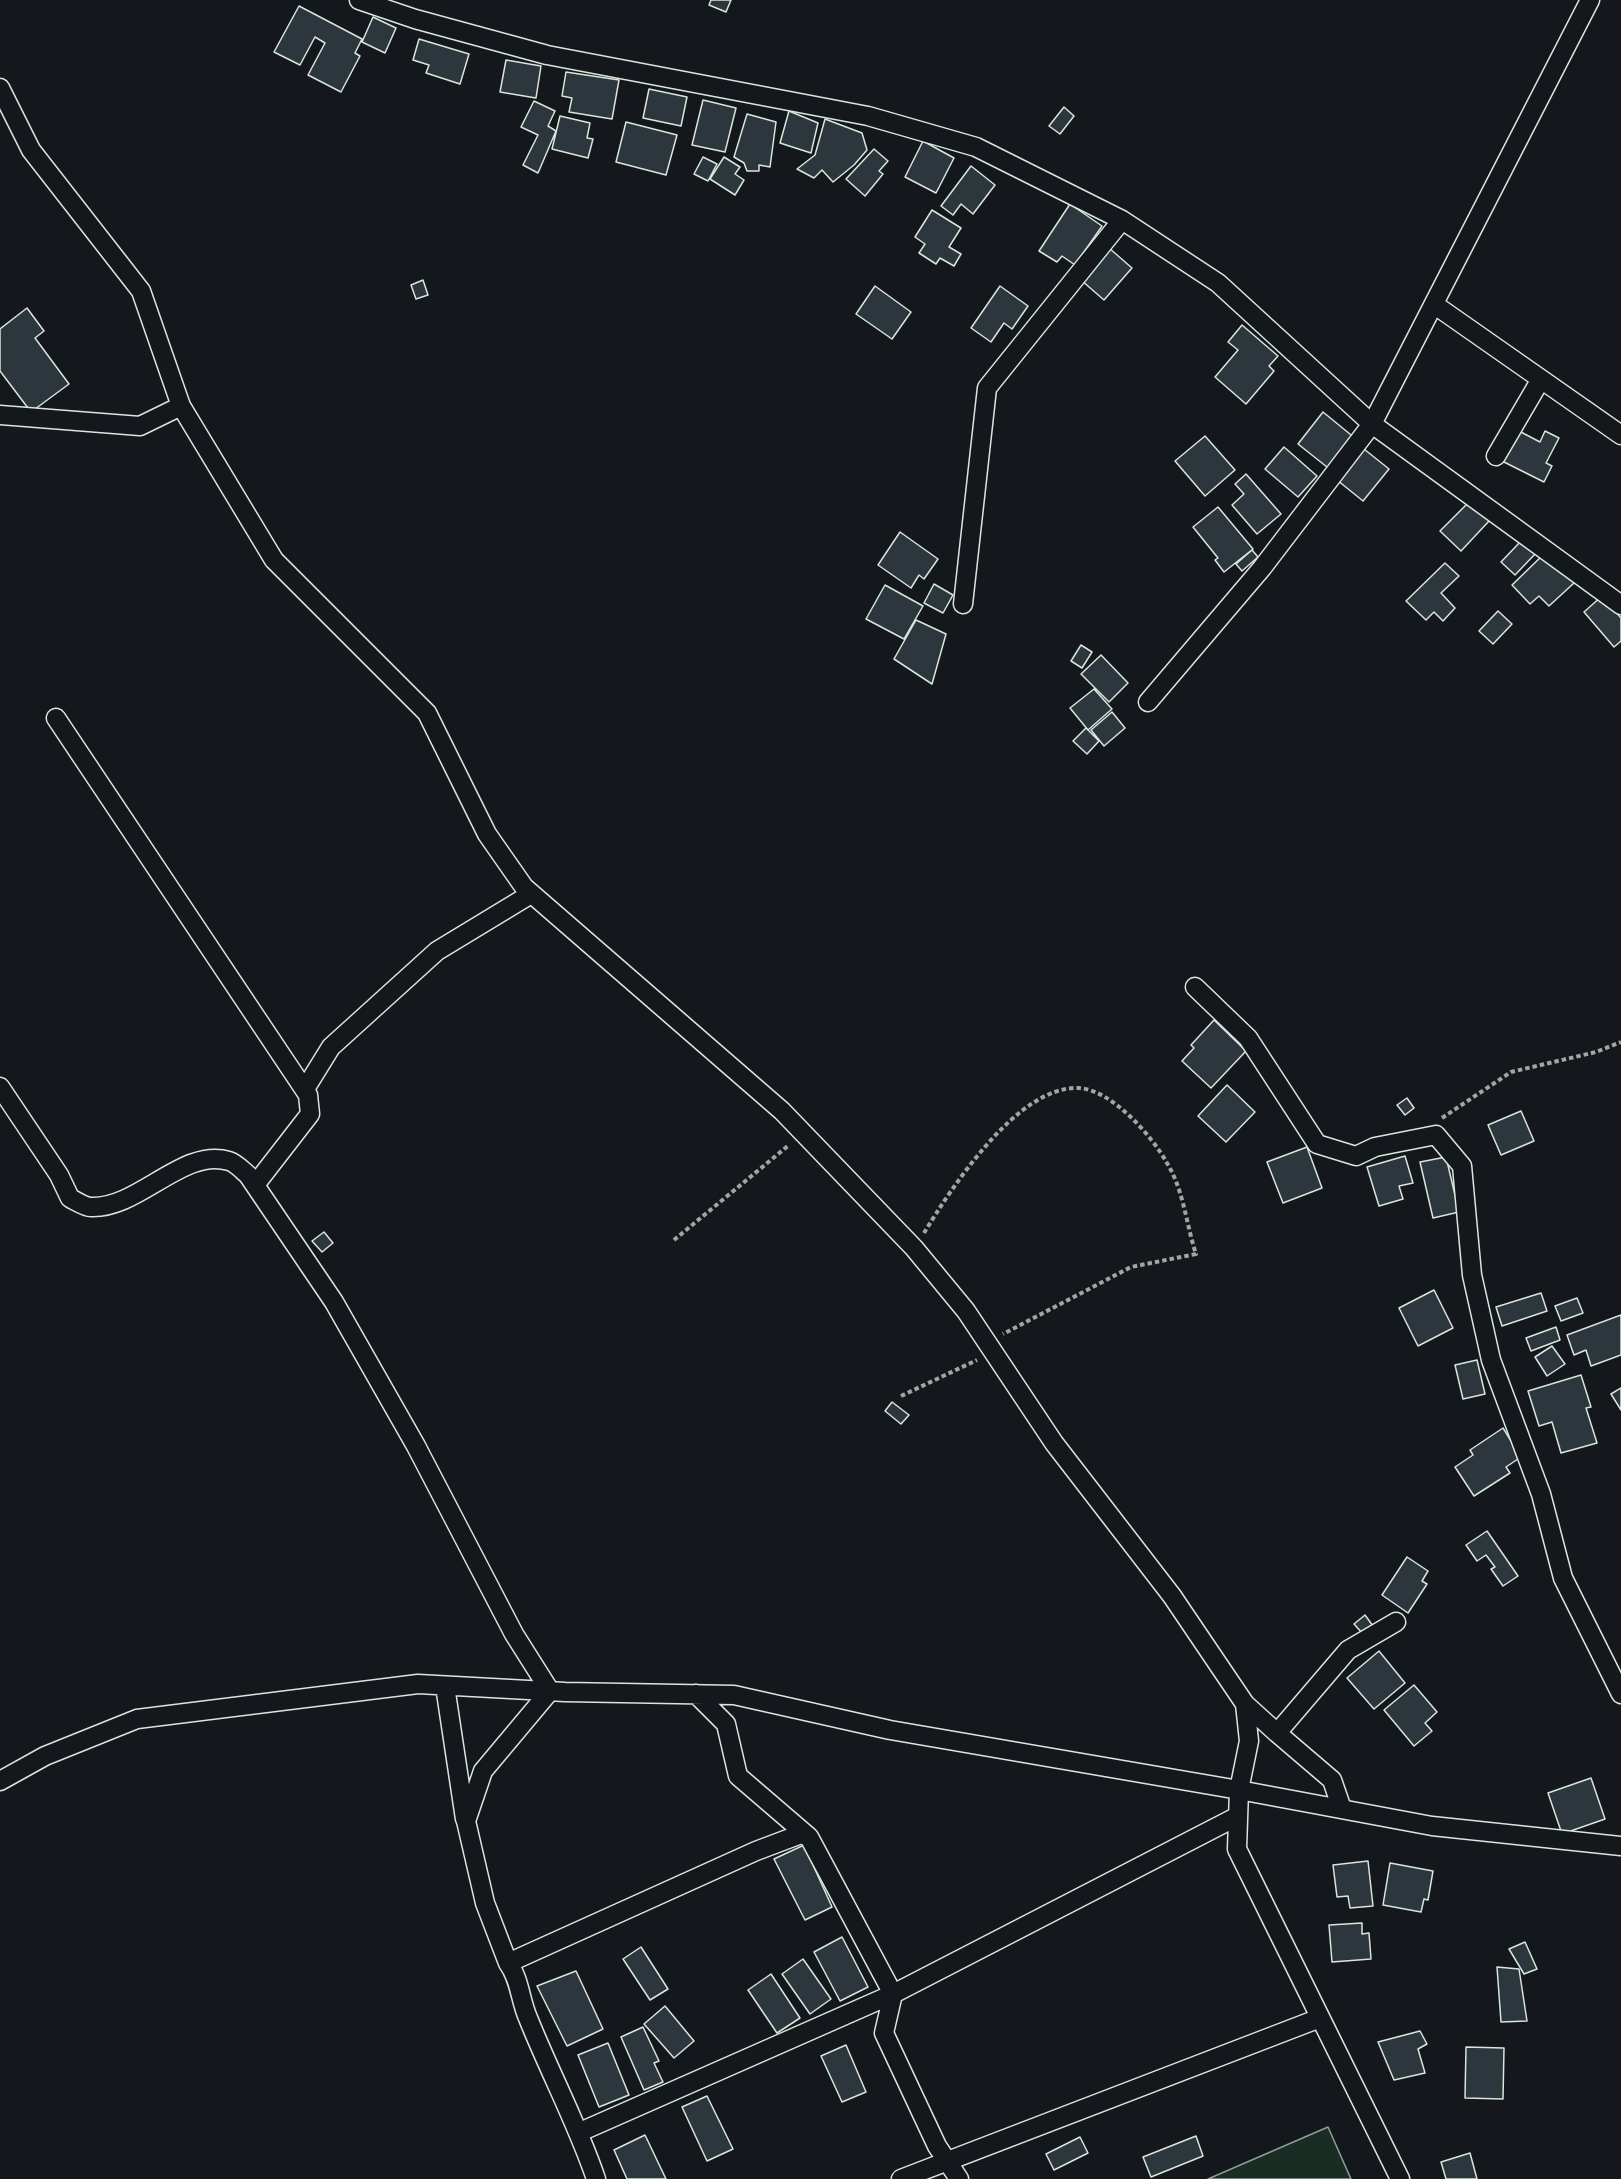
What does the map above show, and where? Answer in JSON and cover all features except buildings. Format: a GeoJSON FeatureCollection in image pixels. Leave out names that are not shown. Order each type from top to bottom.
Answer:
{"type":"FeatureCollection","features":[{"type":"Feature","properties":{"kind":"street"},"geometry":{"type":"LineString","coordinates":[[359,0],[415,19],[547,55],[868,117],[965,144],[1122,220],[1218,284],[1372,424],[1621,605]]}},
{"type":"Feature","properties":{"kind":"street"},"geometry":{"type":"LineString","coordinates":[[1148,702],[1262,568],[1372,424],[1590,0]]}},
{"type":"Feature","properties":{"kind":"street"},"geometry":{"type":"LineString","coordinates":[[0,88],[31,150],[141,291],[182,406],[274,560],[427,713],[487,834],[524,887],[782,1111],[914,1248],[966,1311],[1054,1443],[1172,1596],[1245,1704],[1332,1780],[1342,1809]]}},
{"type":"Feature","properties":{"kind":"street"},"geometry":{"type":"LineString","coordinates":[[963,604],[987,388],[1122,220]]}},
{"type":"Feature","properties":{"kind":"street"},"geometry":{"type":"LineString","coordinates":[[1435,305],[1621,435]]}},
{"type":"Feature","properties":{"kind":"street"},"geometry":{"type":"LineString","coordinates":[[1496,456],[1541,379]]}},
{"type":"Feature","properties":{"kind":"street"},"geometry":{"type":"LineString","coordinates":[[0,415],[140,426],[182,406]]}},
{"type":"Feature","properties":{"kind":"street"},"geometry":{"type":"LineString","coordinates":[[56,718],[305,1089],[310,1114],[255,1185]]}},
{"type":"Feature","properties":{"kind":"street"},"geometry":{"type":"LineString","coordinates":[[305,1089],[331,1047],[429,958],[531,894]]}},
{"type":"Feature","properties":{"kind":"street"},"geometry":{"type":"LineString","coordinates":[[1195,987],[1248,1038],[1317,1144],[1356,1156],[1375,1147],[1436,1135],[1462,1166],[1472,1275],[1491,1360],[1541,1494],[1563,1578],[1621,1694]]}},
{"type":"Feature","properties":{"kind":"street"},"geometry":{"type":"LineString","coordinates":[[0,1087],[59,1175],[70,1198],[90,1207],[121,1202],[183,1168],[211,1158],[231,1162],[248,1175],[340,1312],[416,1446],[514,1634],[550,1692]]}},
{"type":"Feature","properties":{"kind":"street"},"geometry":{"type":"LineString","coordinates":[[1277,1734],[1348,1650],[1396,1622]]}},
{"type":"Feature","properties":{"kind":"street"},"geometry":{"type":"LineString","coordinates":[[0,1781],[45,1756],[137,1719],[418,1684],[550,1692],[735,1695],[890,1730],[1432,1826],[1621,1846]]}},
{"type":"Feature","properties":{"kind":"street"},"geometry":{"type":"LineString","coordinates":[[445,1686],[466,1821],[484,1903],[508,1963],[514,1971],[527,2017],[580,2132],[596,2179]]}},
{"type":"Feature","properties":{"kind":"street"},"geometry":{"type":"LineString","coordinates":[[466,1821],[483,1771],[550,1692]]}},
{"type":"Feature","properties":{"kind":"street"},"geometry":{"type":"LineString","coordinates":[[696,1694],[726,1724],[738,1776],[809,1837],[892,1994],[884,2033],[937,2146],[959,2179]]}},
{"type":"Feature","properties":{"kind":"street"},"geometry":{"type":"LineString","coordinates":[[1245,1704],[1249,1741],[1239,1790],[1237,1849],[1400,2179]]}},
{"type":"Feature","properties":{"kind":"street"},"geometry":{"type":"LineString","coordinates":[[580,2132],[892,1994],[1238,1816]]}},
{"type":"Feature","properties":{"kind":"street"},"geometry":{"type":"LineString","coordinates":[[508,1963],[756,1851],[801,1834],[809,1837]]}},
{"type":"Feature","properties":{"kind":"street"},"geometry":{"type":"LineString","coordinates":[[901,2179],[1320,2018]]}},
{"type":"Feature","properties":{"kind":"path"},"geometry":{"type":"LineString","coordinates":[[1436,1135],[1441,1118],[1511,1072],[1596,1052],[1621,1042]]}},
{"type":"Feature","properties":{"kind":"path"},"geometry":{"type":"LineString","coordinates":[[901,1396],[991,1348],[1032,1317],[1131,1267],[1196,1254],[1182,1196],[1167,1163],[1116,1102],[1080,1088],[1052,1094],[1009,1120],[950,1189],[914,1248]]}},
{"type":"Feature","properties":{"kind":"path"},"geometry":{"type":"LineString","coordinates":[[674,1240],[803,1133]]}},
{"type":"Feature","properties":{"kind":"green space"},"geometry":{"type":"Polygon","coordinates":[[[1328,2127],[1351,2179],[1208,2179],[1328,2127]]]}}]}
